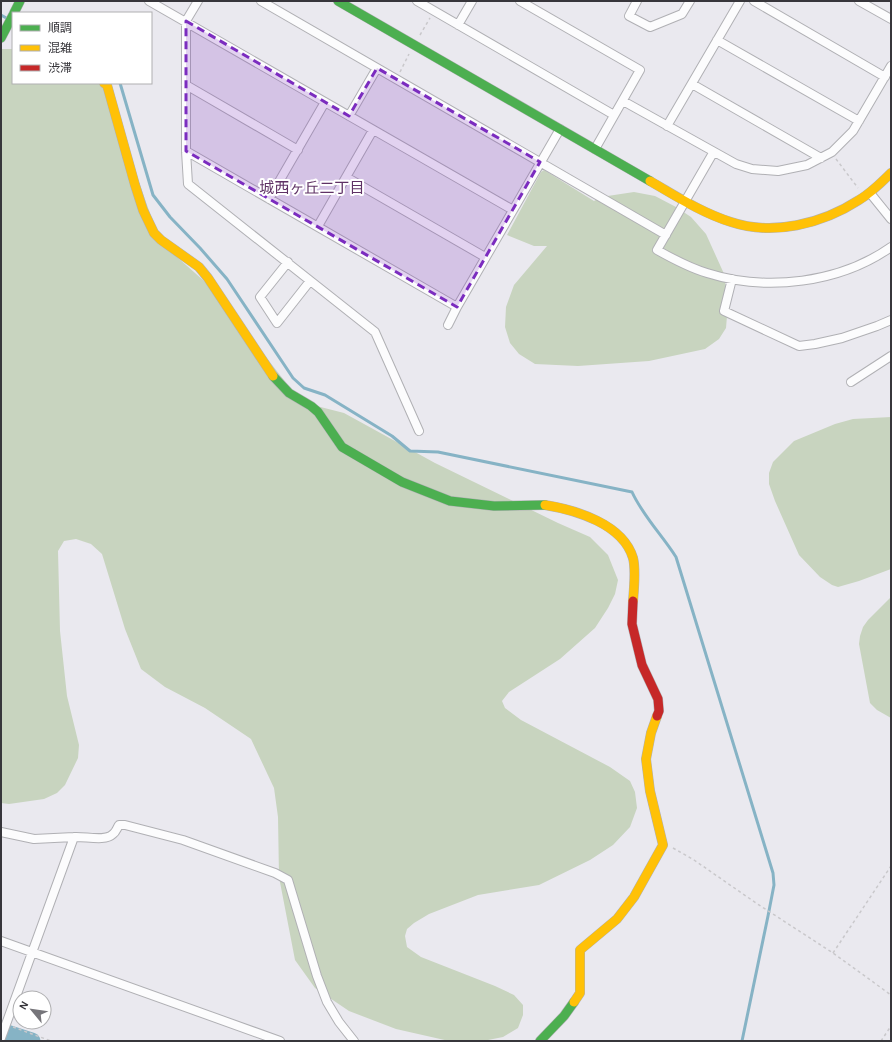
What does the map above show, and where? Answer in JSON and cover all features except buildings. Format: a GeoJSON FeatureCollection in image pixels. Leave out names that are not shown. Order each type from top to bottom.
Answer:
{"type":"FeatureCollection","features":[{"type":"Feature","properties":{"kind":"street"},"geometry":{"type":"LineString","coordinates":[[15,12],[20,1]]}},
{"type":"Feature","properties":{"kind":"street"},"geometry":{"type":"LineString","coordinates":[[150,1],[513,210]]}},
{"type":"Feature","properties":{"kind":"street"},"geometry":{"type":"LineString","coordinates":[[198,1],[186,21],[186,151],[188,184],[375,332],[419,430]]}},
{"type":"Feature","properties":{"kind":"street"},"geometry":{"type":"LineString","coordinates":[[261,1],[666,235]]}},
{"type":"Feature","properties":{"kind":"street"},"geometry":{"type":"LineString","coordinates":[[338,1],[685,201],[704,211],[738,224],[759,227],[777,227],[796,225],[816,220],[850,207],[867,196],[891,173]]}},
{"type":"Feature","properties":{"kind":"street"},"geometry":{"type":"LineString","coordinates":[[417,1],[614,115]]}},
{"type":"Feature","properties":{"kind":"street"},"geometry":{"type":"LineString","coordinates":[[458,25],[472,1]]}},
{"type":"Feature","properties":{"kind":"street"},"geometry":{"type":"LineString","coordinates":[[520,1],[640,70],[595,149]]}},
{"type":"Feature","properties":{"kind":"street"},"geometry":{"type":"LineString","coordinates":[[637,1],[629,16],[650,27],[682,14],[690,1]]}},
{"type":"Feature","properties":{"kind":"street"},"geometry":{"type":"LineString","coordinates":[[667,126],[740,1]]}},
{"type":"Feature","properties":{"kind":"street"},"geometry":{"type":"LineString","coordinates":[[754,1],[885,77]]}},
{"type":"Feature","properties":{"kind":"street"},"geometry":{"type":"LineString","coordinates":[[859,1],[891,19]]}},
{"type":"Feature","properties":{"kind":"street"},"geometry":{"type":"LineString","coordinates":[[1,38],[12,18]]}},
{"type":"Feature","properties":{"kind":"street"},"geometry":{"type":"LineString","coordinates":[[717,40],[859,121]]}},
{"type":"Feature","properties":{"kind":"street"},"geometry":{"type":"LineString","coordinates":[[623,101],[713,153],[736,164],[746,168],[778,171],[807,165],[832,152],[853,131],[891,66]]}},
{"type":"Feature","properties":{"kind":"street"},"geometry":{"type":"LineString","coordinates":[[349,116],[377,68]]}},
{"type":"Feature","properties":{"kind":"street"},"geometry":{"type":"LineString","coordinates":[[106,84],[143,210],[154,233],[199,267],[208,278],[275,378],[289,393],[318,412],[342,447],[402,482],[450,501],[494,506],[544,505],[563,508],[583,514],[614,531],[623,539],[633,558],[634,579],[632,624],[642,665],[658,699],[659,711],[651,733],[646,759],[650,792],[663,845],[634,897],[617,918],[580,950],[580,993],[564,1016],[540,1041]]}},
{"type":"Feature","properties":{"kind":"street"},"geometry":{"type":"LineString","coordinates":[[692,84],[821,158]]}},
{"type":"Feature","properties":{"kind":"street"},"geometry":{"type":"LineString","coordinates":[[186,85],[298,150]]}},
{"type":"Feature","properties":{"kind":"street"},"geometry":{"type":"LineString","coordinates":[[270,199],[325,102]]}},
{"type":"Feature","properties":{"kind":"street"},"geometry":{"type":"LineString","coordinates":[[448,325],[485,257],[560,129]]}},
{"type":"Feature","properties":{"kind":"street"},"geometry":{"type":"LineString","coordinates":[[318,226],[373,130]]}},
{"type":"Feature","properties":{"kind":"street"},"geometry":{"type":"LineString","coordinates":[[186,151],[457,307]]}},
{"type":"Feature","properties":{"kind":"street"},"geometry":{"type":"LineString","coordinates":[[713,153],[658,250],[676,260],[707,273],[732,279],[773,283],[805,281],[837,273],[889,250]]}},
{"type":"Feature","properties":{"kind":"street"},"geometry":{"type":"LineString","coordinates":[[346,177],[485,257]]}},
{"type":"Feature","properties":{"kind":"street"},"geometry":{"type":"LineString","coordinates":[[867,196],[891,219]]}},
{"type":"Feature","properties":{"kind":"street"},"geometry":{"type":"LineString","coordinates":[[288,262],[260,297],[277,323],[310,281]]}},
{"type":"Feature","properties":{"kind":"street"},"geometry":{"type":"LineString","coordinates":[[732,279],[724,311],[799,346],[842,338],[891,320]]}},
{"type":"Feature","properties":{"kind":"street"},"geometry":{"type":"LineString","coordinates":[[851,382],[891,356]]}},
{"type":"Feature","properties":{"kind":"street"},"geometry":{"type":"LineString","coordinates":[[1,832],[34,839],[74,837],[102,838],[114,834],[119,825],[125,825],[183,840],[275,873],[288,880],[317,976],[327,1002],[339,1022],[354,1041]]}},
{"type":"Feature","properties":{"kind":"street"},"geometry":{"type":"LineString","coordinates":[[1,1038],[74,837]]}},
{"type":"Feature","properties":{"kind":"street"},"geometry":{"type":"LineString","coordinates":[[1,941],[280,1041]]}},
{"type":"Feature","properties":{"kind":"path"},"geometry":{"type":"LineString","coordinates":[[832,152],[867,196]]}},
{"type":"Feature","properties":{"kind":"path"},"geometry":{"type":"LineString","coordinates":[[663,845],[674,848],[694,860],[756,903],[833,953],[891,995]]}},
{"type":"Feature","properties":{"kind":"path"},"geometry":{"type":"LineString","coordinates":[[833,953],[891,866]]}},
{"type":"Feature","properties":{"kind":"path"},"geometry":{"type":"LineString","coordinates":[[7,1023],[18,1029],[51,1041]]}},
{"type":"Feature","properties":{"kind":"path"},"geometry":{"type":"LineString","coordinates":[[881,1041],[891,1026]]}},
{"type":"Feature","properties":{"kind":"highlighted area"},"geometry":{"type":"Polygon","coordinates":[[[186,21],[349,116],[377,68],[540,162],[457,307],[186,151],[186,21]]]}},
{"type":"Feature","properties":{"kind":"green space"},"geometry":{"type":"Polygon","coordinates":[[[1,49],[12,49],[12,84],[100,84],[106,88],[160,242],[212,288],[301,402],[344,413],[435,463],[590,537],[608,555],[618,580],[615,594],[595,628],[560,659],[509,692],[502,701],[505,708],[521,720],[610,767],[630,781],[635,792],[637,808],[630,827],[613,845],[590,860],[539,885],[478,895],[429,914],[407,929],[405,936],[407,947],[421,957],[514,995],[523,1005],[523,1015],[518,1028],[503,1037],[483,1041],[449,1041],[396,1029],[349,1011],[315,988],[295,960],[279,877],[278,817],[274,788],[251,739],[205,708],[165,687],[141,669],[125,629],[102,554],[91,544],[76,539],[64,541],[58,551],[60,631],[67,696],[79,745],[78,758],[65,785],[57,793],[44,799],[9,804],[1,803],[1,49]]]}},
{"type":"Feature","properties":{"kind":"green space"},"geometry":{"type":"Polygon","coordinates":[[[544,170],[594,201],[601,197],[634,192],[655,196],[691,217],[706,234],[725,276],[727,316],[726,328],[719,339],[705,349],[649,361],[578,366],[535,364],[519,354],[510,343],[505,327],[506,307],[514,285],[547,246],[534,246],[507,235],[541,172],[544,170]]]}},
{"type":"Feature","properties":{"kind":"green space"},"geometry":{"type":"Polygon","coordinates":[[[891,417],[891,569],[838,587],[820,577],[799,555],[775,501],[769,484],[769,473],[773,462],[794,441],[835,424],[853,419],[891,417]]]}},
{"type":"Feature","properties":{"kind":"green space"},"geometry":{"type":"Polygon","coordinates":[[[891,597],[891,718],[877,710],[870,703],[859,644],[863,627],[891,597]]]}},
{"type":"Feature","properties":{"kind":"waterway"},"geometry":{"type":"LineString","coordinates":[[1,15],[8,19]]}},
{"type":"Feature","properties":{"kind":"waterway"},"geometry":{"type":"LineString","coordinates":[[120,84],[153,195],[170,217],[227,279],[293,378],[304,388],[325,395],[392,436],[410,451],[438,452],[632,492],[636,501],[671,549],[676,557],[773,873],[774,885],[742,1041]]}},
{"type":"Feature","properties":{"kind":"waterway"},"geometry":{"type":"LineString","coordinates":[[1,1031],[32,1041]]}},
{"type":"Feature","properties":{"kind":"traffic: fast"},"geometry":{"type":"LineString","coordinates":[[14,12],[20,1]]}},
{"type":"Feature","properties":{"kind":"traffic: fast"},"geometry":{"type":"LineString","coordinates":[[338,1],[650,181]]}},
{"type":"Feature","properties":{"kind":"traffic: fast"},"geometry":{"type":"LineString","coordinates":[[1,38],[12,17]]}},
{"type":"Feature","properties":{"kind":"traffic: fast"},"geometry":{"type":"LineString","coordinates":[[273,376],[289,393],[318,412],[342,447],[402,482],[450,501],[494,506],[545,505]]}},
{"type":"Feature","properties":{"kind":"traffic: fast"},"geometry":{"type":"LineString","coordinates":[[540,1041],[564,1016],[574,1002]]}},
{"type":"Feature","properties":{"kind":"traffic: slow"},"geometry":{"type":"LineString","coordinates":[[106,84],[143,210],[154,233],[161,240],[199,267],[208,278],[273,376]]}},
{"type":"Feature","properties":{"kind":"traffic: slow"},"geometry":{"type":"LineString","coordinates":[[650,181],[689,204],[731,222],[747,226],[780,228],[829,216],[868,194],[891,173]]}},
{"type":"Feature","properties":{"kind":"traffic: slow"},"geometry":{"type":"LineString","coordinates":[[545,505],[584,515],[609,528],[619,536],[628,546],[633,558],[635,573],[633,601]]}},
{"type":"Feature","properties":{"kind":"traffic: slow"},"geometry":{"type":"LineString","coordinates":[[574,1002],[580,993],[580,950],[617,919],[634,897],[663,845],[650,791],[646,759],[651,733],[657,716]]}},
{"type":"Feature","properties":{"kind":"traffic: jam"},"geometry":{"type":"LineString","coordinates":[[633,601],[632,624],[642,665],[658,699],[659,711],[657,716]]}},
{"type":"Feature","properties":{"kind":"district","name":"城西ヶ丘二丁目"},"geometry":{"type":"Point","coordinates":[312,188]}}]}
